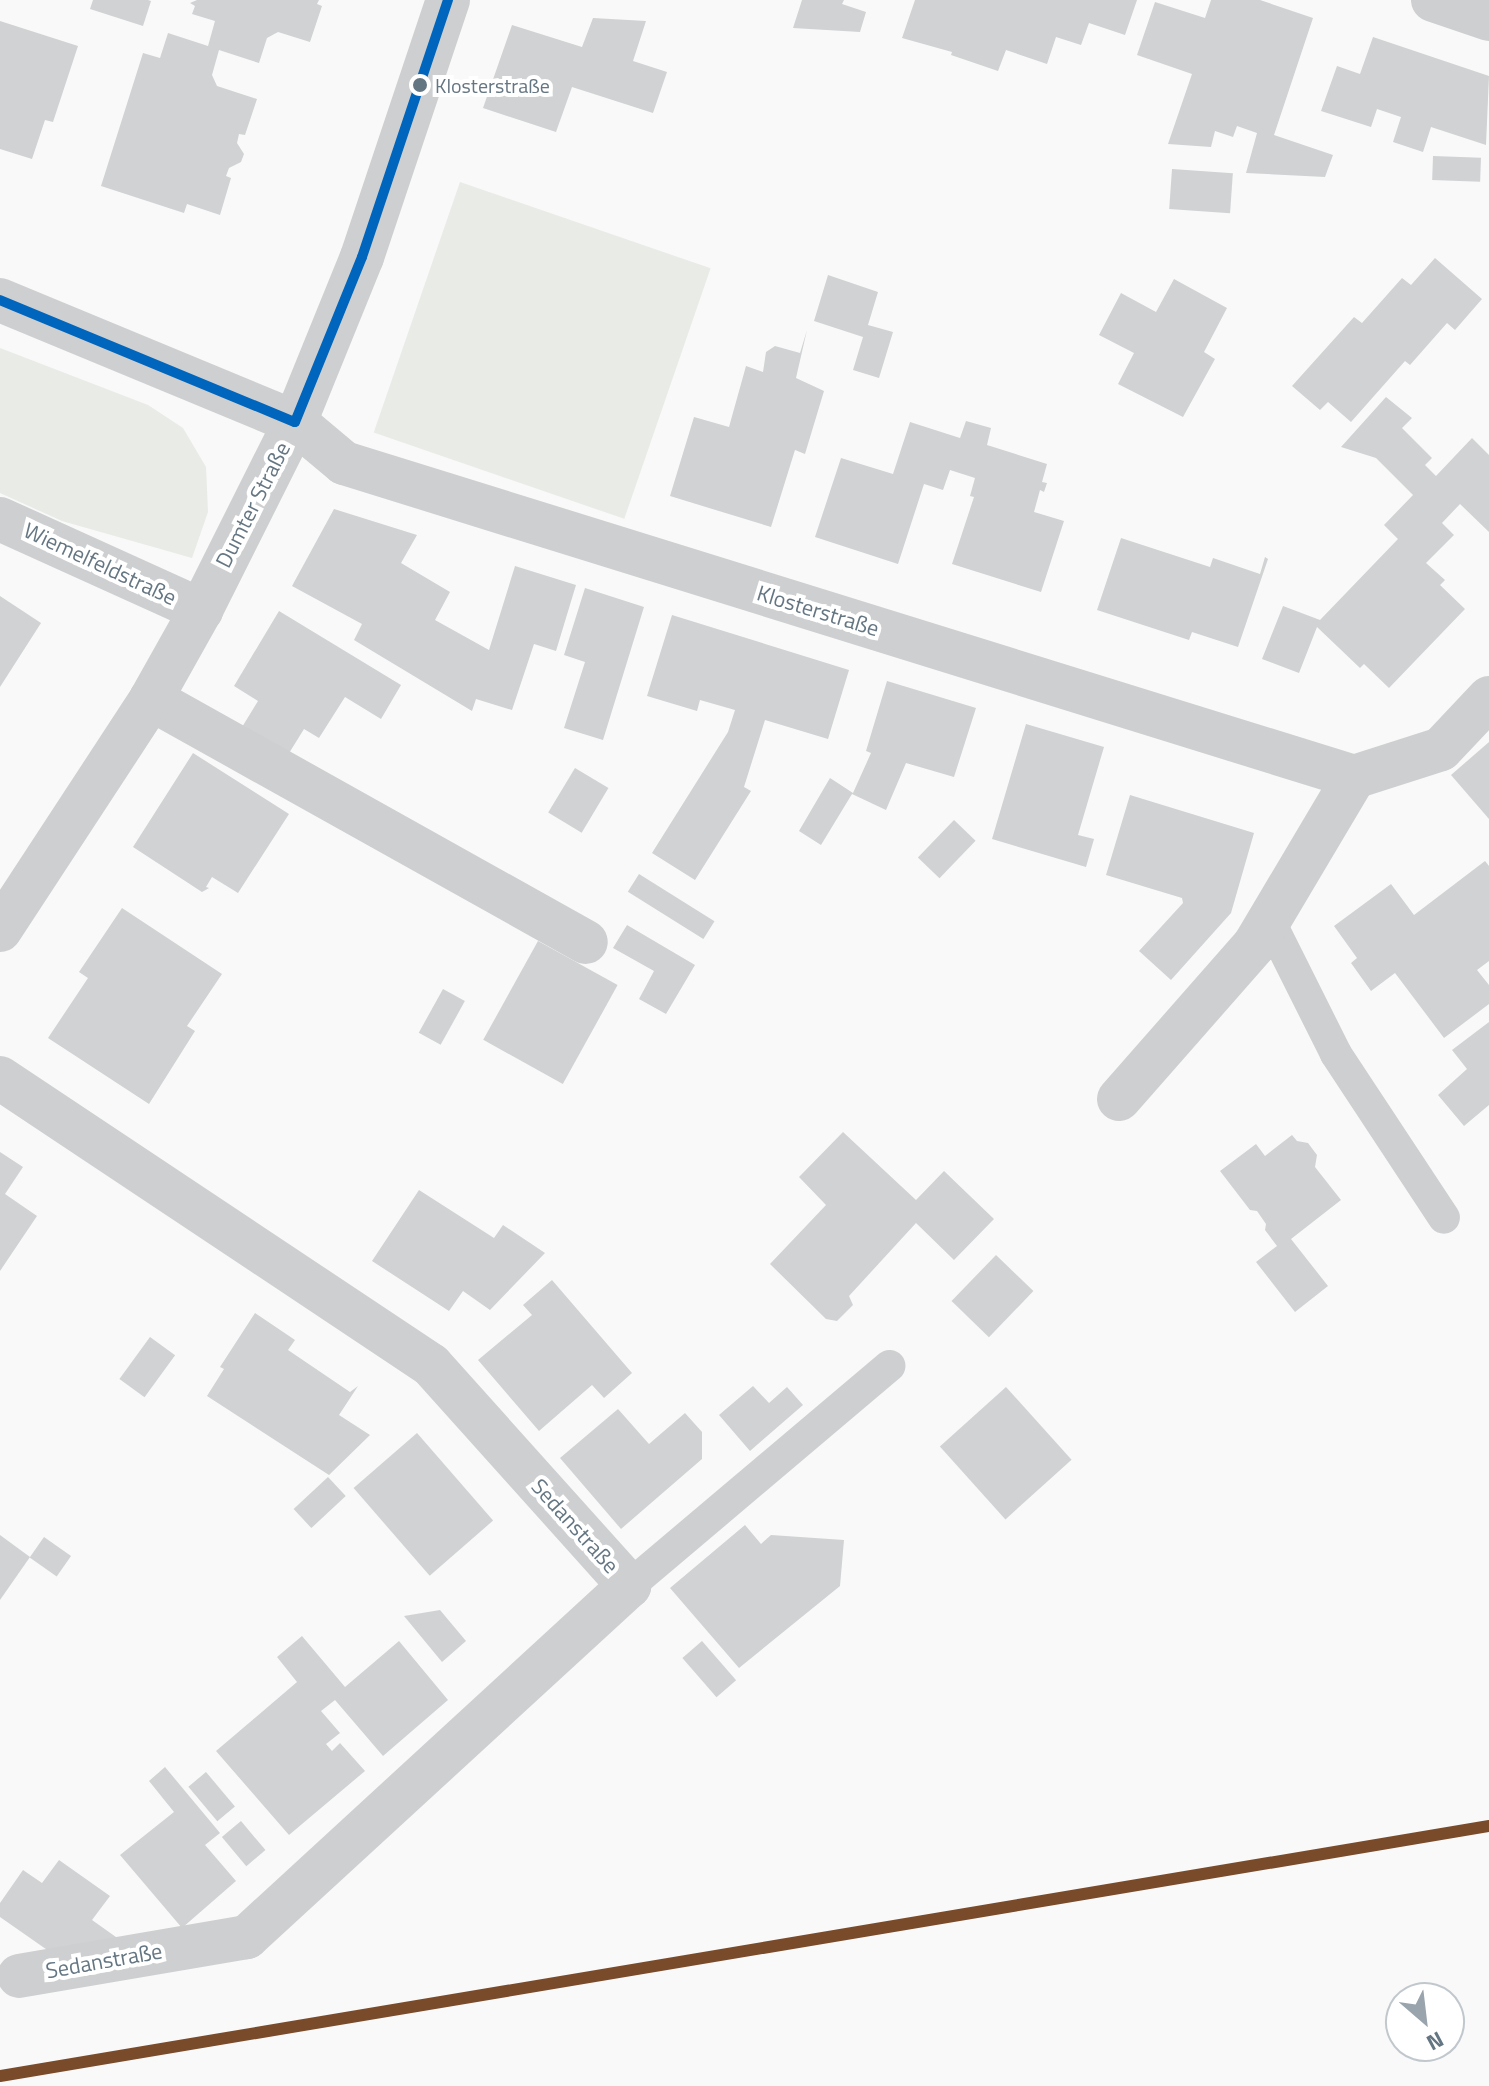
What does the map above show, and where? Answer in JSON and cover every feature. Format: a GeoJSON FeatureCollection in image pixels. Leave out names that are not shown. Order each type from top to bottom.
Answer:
{"type":"FeatureCollection","features":[{"type":"Feature","properties":{"kind":"street","name":"Dumter Straße"},"geometry":{"type":"LineString","coordinates":[[0,930],[151,699],[201,610],[295,422],[362,257],[448,0]]}},
{"type":"Feature","properties":{"kind":"street"},"geometry":{"type":"LineString","coordinates":[[1433,0],[1489,19]]}},
{"type":"Feature","properties":{"kind":"street"},"geometry":{"type":"LineString","coordinates":[[0,300],[295,422]]}},
{"type":"Feature","properties":{"kind":"street","name":"Klosterstraße"},"geometry":{"type":"LineString","coordinates":[[295,422],[344,463],[1354,777]]}},
{"type":"Feature","properties":{"kind":"street","name":"Wiemelfeldstraße"},"geometry":{"type":"LineString","coordinates":[[0,519],[201,610]]}},
{"type":"Feature","properties":{"kind":"street"},"geometry":{"type":"LineString","coordinates":[[1119,1099],[1255,944],[1354,777],[1441,749],[1489,698]]}},
{"type":"Feature","properties":{"kind":"street"},"geometry":{"type":"LineString","coordinates":[[151,699],[586,942]]}},
{"type":"Feature","properties":{"kind":"street","name":"Sedanstraße"},"geometry":{"type":"LineString","coordinates":[[0,1078],[431,1365],[629,1586],[247,1937],[19,1976]]}},
{"type":"Feature","properties":{"kind":"lane"},"geometry":{"type":"LineString","coordinates":[[1268,918],[1336,1054],[1444,1218]]}},
{"type":"Feature","properties":{"kind":"lane"},"geometry":{"type":"LineString","coordinates":[[629,1586],[889,1366]]}},
{"type":"Feature","properties":{"kind":"shaded area"},"geometry":{"type":"Polygon","coordinates":[[[460,182],[711,268],[624,519],[374,433],[460,182]]]}},
{"type":"Feature","properties":{"kind":"shaded area"},"geometry":{"type":"Polygon","coordinates":[[[0,348],[148,405],[183,428],[206,467],[208,512],[192,558],[62,521],[0,493],[0,348]]]}},
{"type":"Feature","properties":{"kind":"building"},"geometry":{"type":"Polygon","coordinates":[[[93,0],[151,1],[143,26],[90,9],[93,0]]]}},
{"type":"Feature","properties":{"kind":"building"},"geometry":{"type":"Polygon","coordinates":[[[197,0],[319,0],[317,4],[322,6],[310,42],[278,32],[267,38],[259,63],[219,50],[212,75],[217,86],[257,99],[245,135],[239,134],[237,143],[244,154],[241,162],[229,168],[226,176],[231,178],[220,215],[187,204],[184,213],[101,186],[143,53],[160,58],[168,33],[208,46],[215,21],[192,14],[195,6],[190,3],[197,0]]]}},
{"type":"Feature","properties":{"kind":"building"},"geometry":{"type":"Polygon","coordinates":[[[802,0],[844,0],[842,4],[866,12],[860,32],[793,28],[802,0]]]}},
{"type":"Feature","properties":{"kind":"building"},"geometry":{"type":"Polygon","coordinates":[[[915,0],[1137,0],[1125,35],[1089,23],[1081,45],[1056,37],[1047,64],[1006,50],[998,71],[951,55],[952,52],[902,38],[915,0]]]}},
{"type":"Feature","properties":{"kind":"building"},"geometry":{"type":"Polygon","coordinates":[[[1211,0],[1260,0],[1313,18],[1274,135],[1333,155],[1325,177],[1246,173],[1257,133],[1237,126],[1233,137],[1215,131],[1211,147],[1168,144],[1192,74],[1137,55],[1155,2],[1205,18],[1211,0]]]}},
{"type":"Feature","properties":{"kind":"building"},"geometry":{"type":"Polygon","coordinates":[[[593,18],[646,21],[633,61],[667,72],[653,113],[572,87],[556,132],[483,108],[512,25],[582,47],[593,18]]]}},
{"type":"Feature","properties":{"kind":"building"},"geometry":{"type":"Polygon","coordinates":[[[0,21],[78,46],[53,122],[45,120],[32,159],[0,149],[0,21]]]}},
{"type":"Feature","properties":{"kind":"building"},"geometry":{"type":"Polygon","coordinates":[[[1373,37],[1489,76],[1486,145],[1431,127],[1423,152],[1393,142],[1401,117],[1377,109],[1371,127],[1321,111],[1337,66],[1360,74],[1373,37]]]}},
{"type":"Feature","properties":{"kind":"building"},"geometry":{"type":"Polygon","coordinates":[[[1433,156],[1481,158],[1480,182],[1432,180],[1433,156]]]}},
{"type":"Feature","properties":{"kind":"building"},"geometry":{"type":"Polygon","coordinates":[[[1172,169],[1233,173],[1230,213],[1169,209],[1172,169]]]}},
{"type":"Feature","properties":{"kind":"building"},"geometry":{"type":"Polygon","coordinates":[[[1435,258],[1482,299],[1455,330],[1447,323],[1410,365],[1405,361],[1351,422],[1328,402],[1320,410],[1292,386],[1354,317],[1362,323],[1402,278],[1411,285],[1435,258]]]}},
{"type":"Feature","properties":{"kind":"building"},"geometry":{"type":"Polygon","coordinates":[[[828,275],[878,292],[868,325],[893,332],[879,378],[853,370],[863,337],[814,321],[828,275]]]}},
{"type":"Feature","properties":{"kind":"building"},"geometry":{"type":"Polygon","coordinates":[[[1174,279],[1227,308],[1204,352],[1215,359],[1183,417],[1118,384],[1134,353],[1099,335],[1121,293],[1156,312],[1174,279]]]}},
{"type":"Feature","properties":{"kind":"building"},"geometry":{"type":"Polygon","coordinates":[[[807,330],[796,378],[824,391],[805,454],[795,450],[771,527],[670,496],[694,417],[729,427],[746,366],[763,372],[766,352],[775,346],[800,353],[807,330]]]}},
{"type":"Feature","properties":{"kind":"building"},"geometry":{"type":"Polygon","coordinates":[[[1386,397],[1412,418],[1402,428],[1432,458],[1425,465],[1436,476],[1472,438],[1489,455],[1489,532],[1460,504],[1442,523],[1454,535],[1426,563],[1445,580],[1440,585],[1465,609],[1389,688],[1364,664],[1360,668],[1317,627],[1299,673],[1262,659],[1283,606],[1320,620],[1398,539],[1384,525],[1413,495],[1376,458],[1341,447],[1386,397]]]}},
{"type":"Feature","properties":{"kind":"building"},"geometry":{"type":"Polygon","coordinates":[[[966,421],[991,428],[987,445],[1047,464],[1042,482],[1047,483],[1044,492],[1040,490],[1034,512],[1064,521],[1041,592],[952,564],[974,497],[970,496],[975,478],[950,470],[943,490],[924,484],[898,564],[815,537],[841,458],[893,474],[910,422],[960,438],[966,421]]]}},
{"type":"Feature","properties":{"kind":"building"},"geometry":{"type":"Polygon","coordinates":[[[334,509],[417,535],[401,563],[450,592],[435,620],[489,650],[515,566],[576,585],[556,651],[534,644],[512,710],[476,699],[472,711],[354,640],[362,624],[292,586],[334,509]]]}},
{"type":"Feature","properties":{"kind":"building"},"geometry":{"type":"Polygon","coordinates":[[[1121,538],[1210,567],[1213,558],[1260,574],[1265,557],[1268,559],[1238,647],[1192,632],[1189,640],[1097,610],[1121,538]]]}},
{"type":"Feature","properties":{"kind":"building"},"geometry":{"type":"Polygon","coordinates":[[[585,588],[644,607],[603,740],[564,728],[585,662],[564,655],[585,588]]]}},
{"type":"Feature","properties":{"kind":"building"},"geometry":{"type":"Polygon","coordinates":[[[0,596],[41,623],[0,687],[0,596]]]}},
{"type":"Feature","properties":{"kind":"building"},"geometry":{"type":"Polygon","coordinates":[[[279,611],[401,685],[381,719],[345,697],[319,738],[304,729],[286,758],[239,732],[258,701],[234,686],[279,611]]]}},
{"type":"Feature","properties":{"kind":"building"},"geometry":{"type":"Polygon","coordinates":[[[672,615],[849,670],[828,739],[765,720],[744,787],[751,791],[695,880],[652,853],[728,732],[735,710],[700,700],[697,711],[647,696],[672,615]]]}},
{"type":"Feature","properties":{"kind":"building"},"geometry":{"type":"Polygon","coordinates":[[[887,681],[976,708],[954,777],[906,763],[886,810],[852,794],[821,845],[799,831],[830,778],[853,793],[871,753],[866,751],[887,681]]]}},
{"type":"Feature","properties":{"kind":"building"},"geometry":{"type":"Polygon","coordinates":[[[1026,724],[1104,747],[1078,835],[1094,839],[1086,867],[992,839],[1026,724]]]}},
{"type":"Feature","properties":{"kind":"building"},"geometry":{"type":"Polygon","coordinates":[[[1489,742],[1489,819],[1451,775],[1489,742]]]}},
{"type":"Feature","properties":{"kind":"building"},"geometry":{"type":"Polygon","coordinates":[[[193,753],[289,814],[238,893],[212,877],[206,887],[209,888],[202,892],[133,847],[193,753]]]}},
{"type":"Feature","properties":{"kind":"building"},"geometry":{"type":"Polygon","coordinates":[[[575,768],[608,788],[582,833],[548,813],[575,768]]]}},
{"type":"Feature","properties":{"kind":"building"},"geometry":{"type":"Polygon","coordinates":[[[1130,795],[1254,833],[1231,913],[1171,980],[1139,951],[1183,903],[1182,898],[1106,875],[1130,795]]]}},
{"type":"Feature","properties":{"kind":"building"},"geometry":{"type":"Polygon","coordinates":[[[954,820],[976,841],[939,878],[918,857],[954,820]]]}},
{"type":"Feature","properties":{"kind":"building"},"geometry":{"type":"Polygon","coordinates":[[[1485,861],[1489,866],[1489,961],[1477,970],[1489,985],[1489,1004],[1444,1038],[1395,973],[1371,991],[1351,963],[1357,958],[1334,926],[1391,884],[1414,915],[1485,861]]]}},
{"type":"Feature","properties":{"kind":"building"},"geometry":{"type":"Polygon","coordinates":[[[639,874],[714,921],[703,939],[628,892],[639,874]]]}},
{"type":"Feature","properties":{"kind":"building"},"geometry":{"type":"Polygon","coordinates":[[[122,908],[222,974],[187,1026],[195,1031],[149,1104],[48,1038],[88,978],[79,972],[122,908]]]}},
{"type":"Feature","properties":{"kind":"building"},"geometry":{"type":"Polygon","coordinates":[[[627,925],[695,965],[666,1014],[639,999],[654,971],[613,948],[627,925]]]}},
{"type":"Feature","properties":{"kind":"building"},"geometry":{"type":"Polygon","coordinates":[[[538,941],[618,985],[563,1084],[483,1040],[538,941]]]}},
{"type":"Feature","properties":{"kind":"building"},"geometry":{"type":"Polygon","coordinates":[[[443,989],[465,1001],[441,1045],[419,1033],[443,989]]]}},
{"type":"Feature","properties":{"kind":"building"},"geometry":{"type":"Polygon","coordinates":[[[1489,1022],[1489,1105],[1464,1126],[1438,1095],[1467,1069],[1452,1050],[1489,1022]]]}},
{"type":"Feature","properties":{"kind":"building"},"geometry":{"type":"Polygon","coordinates":[[[843,1132],[916,1200],[944,1171],[994,1219],[954,1260],[916,1223],[849,1296],[853,1305],[837,1321],[826,1319],[770,1264],[826,1205],[799,1177],[843,1132]]]}},
{"type":"Feature","properties":{"kind":"building"},"geometry":{"type":"Polygon","coordinates":[[[1292,1135],[1297,1141],[1308,1143],[1317,1155],[1315,1167],[1341,1200],[1291,1239],[1328,1286],[1295,1312],[1256,1262],[1277,1246],[1265,1230],[1266,1224],[1257,1211],[1250,1210],[1220,1171],[1256,1144],[1265,1156],[1292,1135]]]}},
{"type":"Feature","properties":{"kind":"building"},"geometry":{"type":"Polygon","coordinates":[[[0,1152],[23,1167],[5,1194],[37,1216],[0,1271],[0,1152]]]}},
{"type":"Feature","properties":{"kind":"building"},"geometry":{"type":"Polygon","coordinates":[[[419,1190],[494,1238],[503,1225],[545,1253],[490,1310],[463,1291],[449,1311],[372,1261],[419,1190]]]}},
{"type":"Feature","properties":{"kind":"building"},"geometry":{"type":"Polygon","coordinates":[[[996,1255],[1033,1291],[989,1337],[952,1301],[996,1255]]]}},
{"type":"Feature","properties":{"kind":"building"},"geometry":{"type":"Polygon","coordinates":[[[552,1280],[632,1373],[604,1398],[592,1385],[539,1431],[478,1360],[532,1315],[523,1305],[552,1280]]]}},
{"type":"Feature","properties":{"kind":"building"},"geometry":{"type":"Polygon","coordinates":[[[255,1313],[295,1340],[288,1350],[350,1392],[358,1386],[339,1415],[370,1435],[329,1475],[207,1396],[224,1369],[220,1367],[255,1313]]]}},
{"type":"Feature","properties":{"kind":"building"},"geometry":{"type":"Polygon","coordinates":[[[150,1337],[175,1355],[145,1397],[119,1379],[150,1337]]]}},
{"type":"Feature","properties":{"kind":"building"},"geometry":{"type":"Polygon","coordinates":[[[753,1386],[769,1403],[787,1387],[803,1405],[750,1451],[719,1415],[753,1386]]]}},
{"type":"Feature","properties":{"kind":"building"},"geometry":{"type":"Polygon","coordinates":[[[1006,1387],[1072,1460],[1005,1519],[940,1447],[1006,1387]]]}},
{"type":"Feature","properties":{"kind":"building"},"geometry":{"type":"Polygon","coordinates":[[[618,1409],[649,1444],[685,1413],[702,1432],[702,1459],[621,1529],[560,1458],[618,1409]]]}},
{"type":"Feature","properties":{"kind":"building"},"geometry":{"type":"Polygon","coordinates":[[[417,1433],[493,1521],[430,1576],[354,1488],[417,1433]]]}},
{"type":"Feature","properties":{"kind":"building"},"geometry":{"type":"Polygon","coordinates":[[[328,1477],[346,1496],[311,1528],[294,1509],[328,1477]]]}},
{"type":"Feature","properties":{"kind":"building"},"geometry":{"type":"Polygon","coordinates":[[[745,1525],[761,1544],[771,1535],[844,1540],[840,1586],[739,1668],[670,1588],[745,1525]]]}},
{"type":"Feature","properties":{"kind":"building"},"geometry":{"type":"Polygon","coordinates":[[[0,1535],[30,1557],[0,1600],[0,1535]]]}},
{"type":"Feature","properties":{"kind":"building"},"geometry":{"type":"Polygon","coordinates":[[[44,1537],[71,1556],[57,1576],[30,1557],[44,1537]]]}},
{"type":"Feature","properties":{"kind":"building"},"geometry":{"type":"Polygon","coordinates":[[[440,1610],[466,1641],[442,1662],[404,1616],[440,1610]]]}},
{"type":"Feature","properties":{"kind":"building"},"geometry":{"type":"Polygon","coordinates":[[[302,1636],[345,1687],[399,1641],[448,1700],[383,1756],[335,1700],[321,1711],[340,1733],[326,1744],[332,1751],[340,1743],[365,1771],[289,1835],[216,1751],[297,1682],[277,1657],[302,1636]]]}},
{"type":"Feature","properties":{"kind":"building"},"geometry":{"type":"Polygon","coordinates":[[[702,1641],[736,1680],[716,1697],[682,1658],[702,1641]]]}},
{"type":"Feature","properties":{"kind":"building"},"geometry":{"type":"Polygon","coordinates":[[[165,1767],[220,1833],[205,1845],[236,1881],[182,1928],[120,1855],[174,1812],[149,1781],[165,1767]]]}},
{"type":"Feature","properties":{"kind":"building"},"geometry":{"type":"Polygon","coordinates":[[[206,1772],[235,1806],[217,1821],[188,1787],[206,1772]]]}},
{"type":"Feature","properties":{"kind":"building"},"geometry":{"type":"Polygon","coordinates":[[[241,1821],[265,1850],[246,1866],[222,1837],[241,1821]]]}},
{"type":"Feature","properties":{"kind":"building"},"geometry":{"type":"Polygon","coordinates":[[[59,1860],[110,1896],[92,1920],[123,1942],[53,1954],[0,1917],[0,1903],[23,1870],[42,1883],[59,1860]]]}},
{"type":"Feature","properties":{"kind":"transit line"},"geometry":{"type":"LineString","coordinates":[[0,300],[295,422],[362,257],[448,0]]}},
{"type":"Feature","properties":{"kind":"transit line"},"geometry":{"type":"LineString","coordinates":[[0,2076],[1489,1826]]}},
{"type":"Feature","properties":{"kind":"place","name":"Klosterstraße"},"geometry":{"type":"Point","coordinates":[420,85]}}]}
